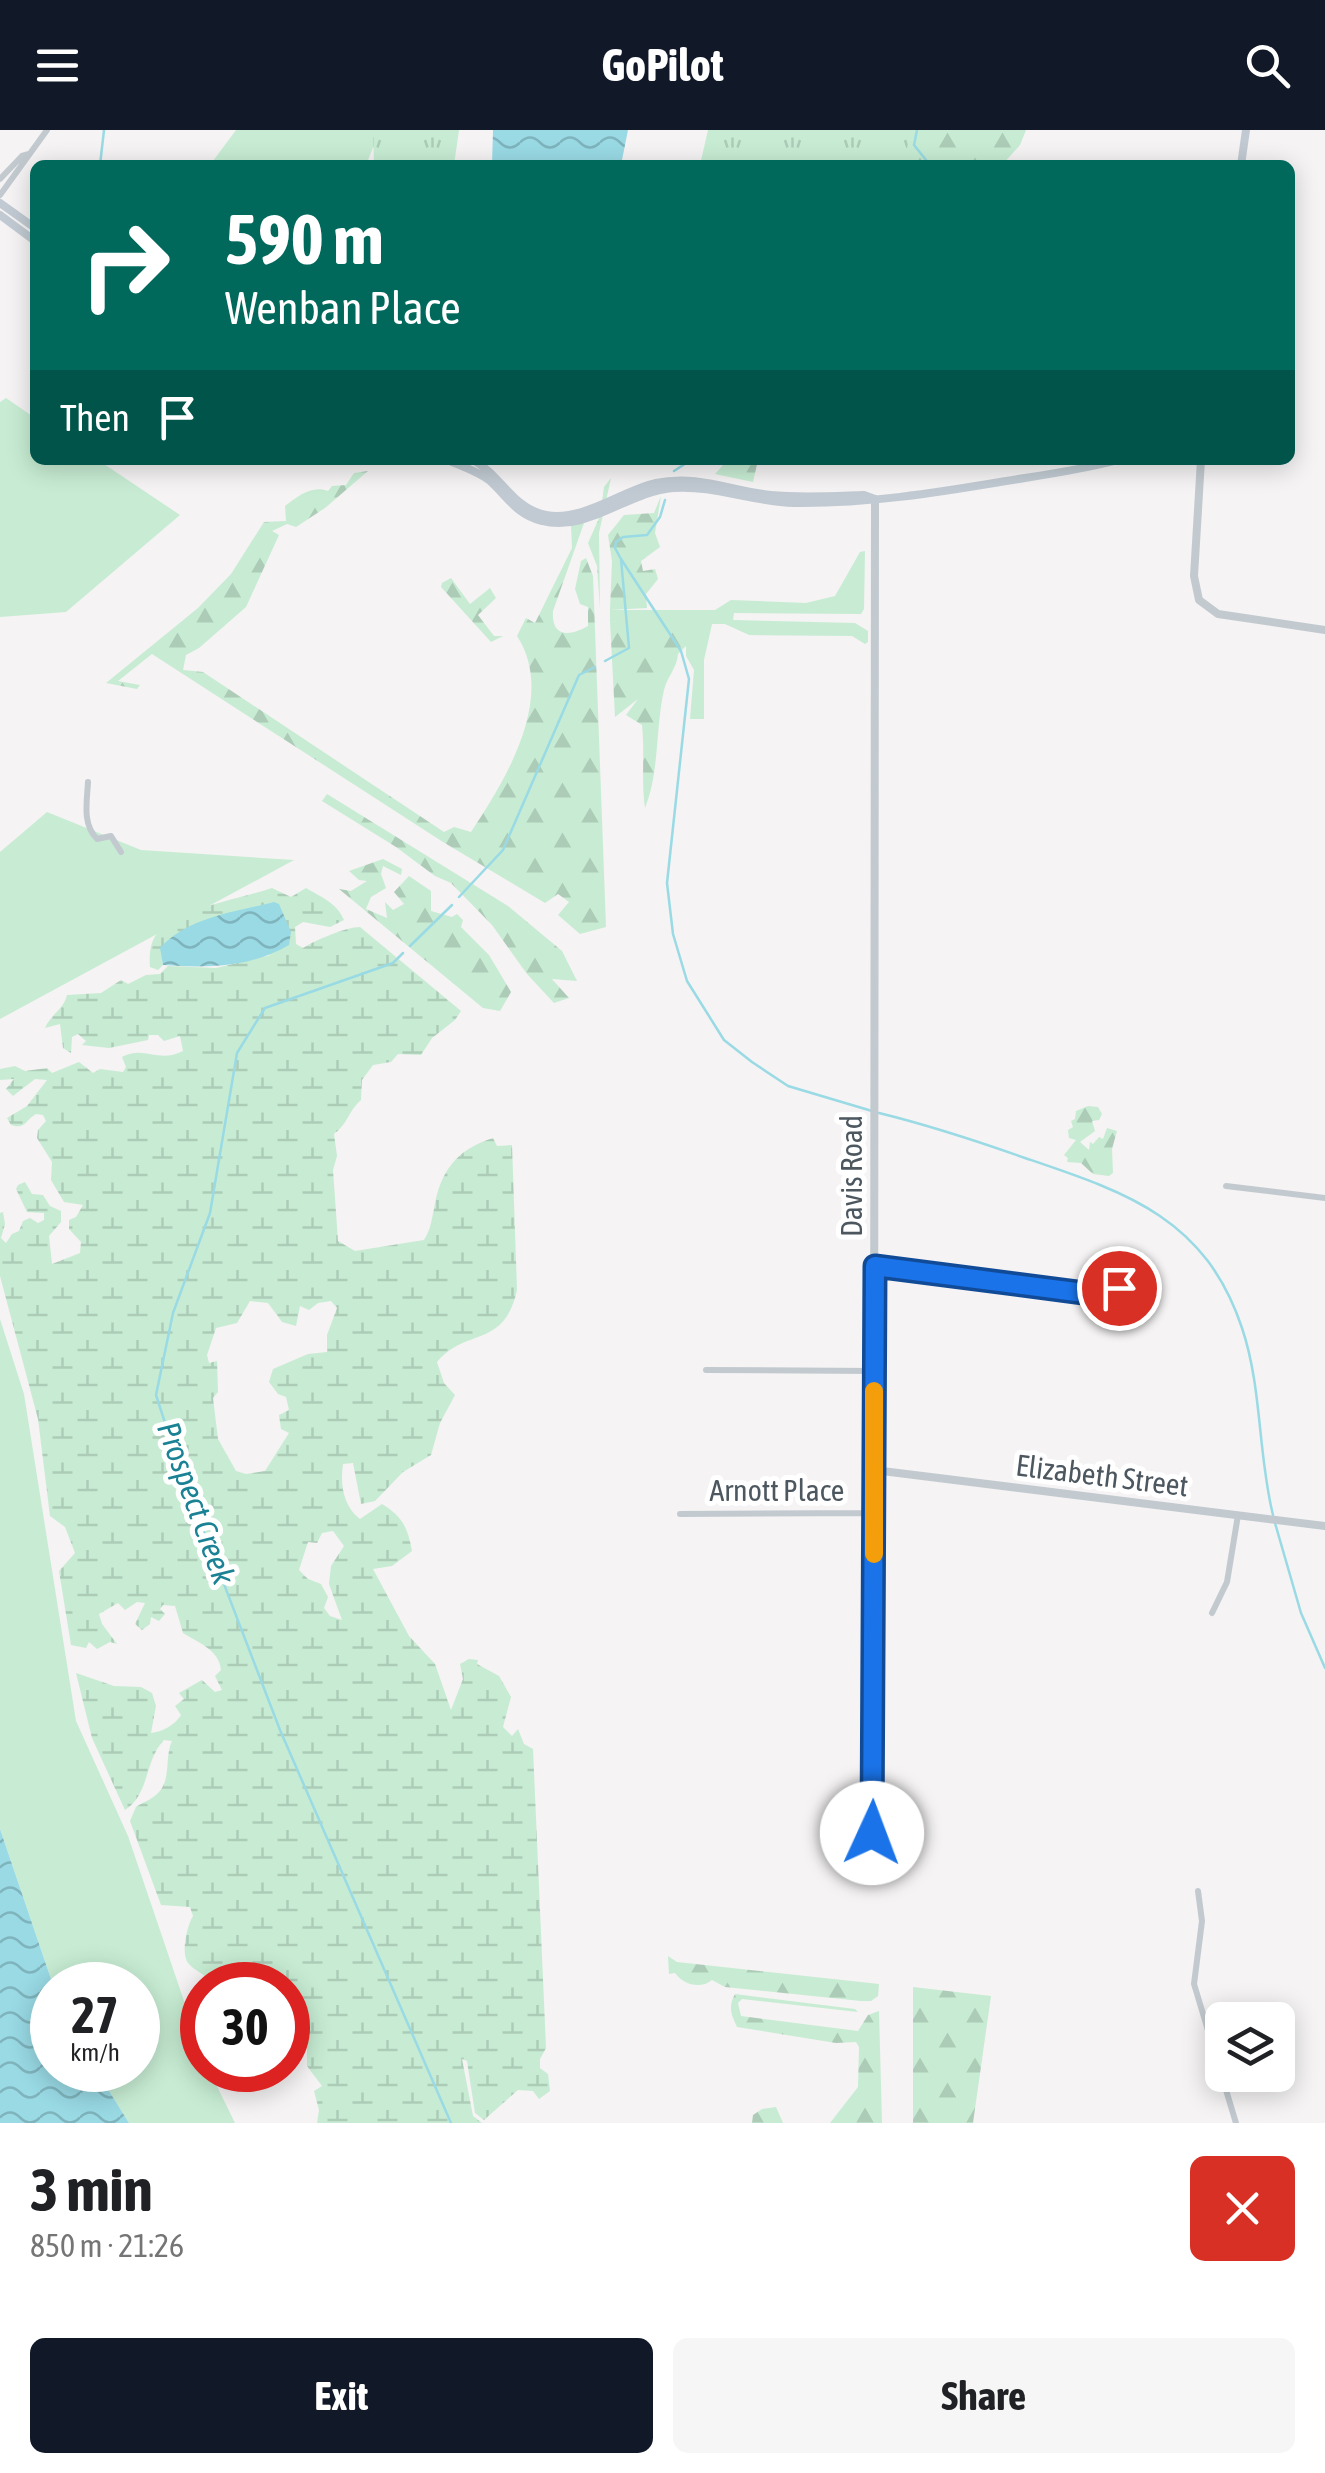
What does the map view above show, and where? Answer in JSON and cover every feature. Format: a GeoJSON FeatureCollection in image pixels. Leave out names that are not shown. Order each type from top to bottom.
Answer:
{"type":"FeatureCollection","features":[{"type":"Feature","properties":{"kind":"main road"},"geometry":{"type":"LineString","coordinates":[[1242,160],[1246,130]]}},
{"type":"Feature","properties":{"kind":"main road"},"geometry":{"type":"LineString","coordinates":[[0,203],[30,224]]}},
{"type":"Feature","properties":{"kind":"main road"},"geometry":{"type":"LineString","coordinates":[[0,215],[30,237]]}},
{"type":"Feature","properties":{"kind":"main road"},"geometry":{"type":"LineString","coordinates":[[459,465],[483,476],[515,508],[540,520],[570,522],[656,487],[705,485],[775,495],[864,495],[876,500],[1090,465]]}},
{"type":"Feature","properties":{"kind":"main road"},"geometry":{"type":"LineString","coordinates":[[480,465],[524,506],[542,514],[571,514],[602,507]]}},
{"type":"Feature","properties":{"kind":"street"},"geometry":{"type":"LineString","coordinates":[[0,195],[47,130]]}},
{"type":"Feature","properties":{"kind":"street"},"geometry":{"type":"LineString","coordinates":[[0,179],[22,156],[30,154]]}},
{"type":"Feature","properties":{"kind":"street"},"geometry":{"type":"LineString","coordinates":[[1203,465],[1194,576],[1199,600],[1218,614],[1325,630]]}},
{"type":"Feature","properties":{"kind":"street","name":"Davis Road"},"geometry":{"type":"LineString","coordinates":[[867,1852],[874,1812],[876,500]]}},
{"type":"Feature","properties":{"kind":"street"},"geometry":{"type":"LineString","coordinates":[[88,782],[86,820],[92,835],[97,839],[111,836],[121,852]]}},
{"type":"Feature","properties":{"kind":"street"},"geometry":{"type":"LineString","coordinates":[[1226,1186],[1325,1198]]}},
{"type":"Feature","properties":{"kind":"street"},"geometry":{"type":"LineString","coordinates":[[875,1266],[1084,1293],[1119,1288]]}},
{"type":"Feature","properties":{"kind":"street"},"geometry":{"type":"LineString","coordinates":[[706,1370],[874,1371]]}},
{"type":"Feature","properties":{"kind":"street","name":"Elizabeth Street"},"geometry":{"type":"LineString","coordinates":[[874,1470],[1325,1526]]}},
{"type":"Feature","properties":{"kind":"street","name":"Arnott Place"},"geometry":{"type":"LineString","coordinates":[[680,1514],[874,1513]]}},
{"type":"Feature","properties":{"kind":"street"},"geometry":{"type":"LineString","coordinates":[[1212,1612],[1224,1592],[1238,1515]]}},
{"type":"Feature","properties":{"kind":"street"},"geometry":{"type":"LineString","coordinates":[[1198,1891],[1202,1921],[1194,1984],[1236,2123]]}},
{"type":"Feature","properties":{"kind":"green space"},"geometry":{"type":"Polygon","coordinates":[[[236,130],[380,130],[368,160],[214,160],[236,130]]]}},
{"type":"Feature","properties":{"kind":"green space"},"geometry":{"type":"Polygon","coordinates":[[[373,130],[459,130],[455,160],[374,160],[373,130]]]}},
{"type":"Feature","properties":{"kind":"green space"},"geometry":{"type":"Polygon","coordinates":[[[708,130],[910,130],[907,149],[915,160],[701,160],[708,130]]]}},
{"type":"Feature","properties":{"kind":"green space"},"geometry":{"type":"Polygon","coordinates":[[[818,130],[1026,130],[1020,145],[1006,160],[827,160],[818,130]]]}},
{"type":"Feature","properties":{"kind":"green space"},"geometry":{"type":"Polygon","coordinates":[[[6,398],[30,415],[30,465],[105,465],[180,515],[66,612],[0,617],[0,402],[6,398]]]}},
{"type":"Feature","properties":{"kind":"green space"},"geometry":{"type":"Polygon","coordinates":[[[723,465],[757,465],[753,482],[715,474],[723,465]]]}},
{"type":"Feature","properties":{"kind":"green space"},"geometry":{"type":"Polygon","coordinates":[[[368,471],[296,527],[287,524],[272,531],[279,535],[246,607],[186,655],[183,670],[203,672],[444,832],[454,827],[471,832],[511,764],[529,711],[528,660],[517,636],[526,618],[535,623],[572,548],[571,525],[584,523],[553,620],[558,630],[568,633],[588,626],[588,607],[580,604],[575,589],[581,561],[586,558],[593,576],[606,927],[580,934],[558,915],[569,902],[558,894],[545,903],[443,842],[152,654],[118,681],[140,685],[137,689],[106,683],[198,608],[231,574],[264,522],[286,521],[285,506],[300,495],[346,485],[354,473],[368,471]]]}},
{"type":"Feature","properties":{"kind":"green space"},"geometry":{"type":"Polygon","coordinates":[[[611,478],[599,533],[600,609],[597,566],[588,543],[600,516],[604,487],[611,478]]]}},
{"type":"Feature","properties":{"kind":"green space"},"geometry":{"type":"Polygon","coordinates":[[[661,496],[655,533],[660,547],[641,561],[643,571],[655,569],[658,579],[646,594],[647,608],[610,610],[612,561],[608,535],[624,515],[654,513],[661,496]]]}},
{"type":"Feature","properties":{"kind":"green space"},"geometry":{"type":"Polygon","coordinates":[[[865,551],[861,614],[734,613],[733,620],[855,623],[868,631],[868,642],[852,636],[749,635],[725,624],[712,624],[704,660],[704,719],[690,719],[694,670],[686,656],[686,646],[653,627],[610,621],[610,610],[715,610],[731,600],[806,603],[835,596],[860,552],[865,551]]]}},
{"type":"Feature","properties":{"kind":"green space"},"geometry":{"type":"Polygon","coordinates":[[[451,578],[470,604],[490,588],[496,598],[478,615],[494,636],[503,636],[491,642],[441,587],[451,578]]]}},
{"type":"Feature","properties":{"kind":"green space"},"geometry":{"type":"Polygon","coordinates":[[[610,621],[677,626],[686,646],[678,654],[664,690],[653,779],[645,808],[642,725],[626,715],[638,699],[615,717],[610,621]]]}},
{"type":"Feature","properties":{"kind":"green space"},"geometry":{"type":"Polygon","coordinates":[[[327,794],[508,906],[562,951],[577,981],[552,979],[569,998],[554,1003],[527,974],[492,925],[451,883],[322,801],[327,794]]]}},
{"type":"Feature","properties":{"kind":"green space"},"geometry":{"type":"Polygon","coordinates":[[[47,812],[141,850],[294,860],[0,1019],[0,852],[47,812]]]}},
{"type":"Feature","properties":{"kind":"green space"},"geometry":{"type":"Polygon","coordinates":[[[383,859],[402,869],[401,875],[383,866],[381,874],[386,888],[371,897],[366,909],[387,918],[385,902],[393,910],[404,904],[394,892],[409,876],[431,891],[431,911],[452,917],[457,914],[463,920],[461,927],[489,955],[511,992],[500,1011],[483,1008],[339,889],[351,891],[367,881],[359,880],[349,871],[383,859]]]}},
{"type":"Feature","properties":{"kind":"green space"},"geometry":{"type":"Polygon","coordinates":[[[272,888],[291,897],[306,888],[337,909],[344,920],[330,927],[303,922],[295,927],[296,944],[303,948],[360,927],[461,1011],[432,1038],[421,1055],[398,1054],[391,1062],[373,1065],[362,1080],[361,1100],[334,1134],[338,1241],[355,1251],[424,1240],[441,1183],[452,1163],[469,1148],[493,1138],[497,1146],[512,1145],[517,1290],[511,1309],[494,1329],[460,1344],[437,1362],[444,1383],[455,1395],[440,1423],[431,1455],[403,1472],[375,1501],[361,1504],[353,1463],[343,1464],[342,1472],[346,1501],[354,1514],[360,1519],[382,1504],[395,1513],[406,1529],[412,1551],[392,1566],[373,1569],[409,1636],[435,1664],[451,1710],[463,1679],[460,1664],[478,1660],[477,1664],[499,1676],[511,1697],[503,1727],[512,1736],[518,1729],[524,1744],[533,1749],[546,2048],[540,2068],[548,2074],[550,2091],[539,2099],[533,2091],[518,2090],[484,2120],[475,2113],[467,2061],[462,2059],[473,2116],[482,2123],[317,2123],[319,2110],[314,2091],[322,2086],[310,2070],[310,1962],[186,1960],[185,1940],[193,1916],[190,1907],[161,1905],[130,1821],[136,1807],[162,1789],[172,1741],[164,1740],[158,1748],[139,1795],[125,1810],[92,1738],[76,1673],[114,1686],[141,1687],[152,1693],[156,1706],[151,1733],[168,1727],[181,1715],[175,1706],[184,1699],[179,1693],[202,1680],[215,1692],[222,1690],[215,1676],[221,1670],[216,1657],[183,1633],[175,1606],[163,1605],[160,1609],[165,1614],[159,1621],[151,1617],[150,1624],[142,1630],[135,1624],[145,1603],[137,1602],[125,1610],[118,1603],[99,1614],[117,1644],[110,1642],[97,1649],[89,1642],[86,1648],[71,1645],[59,1571],[75,1553],[65,1527],[50,1516],[38,1419],[0,1276],[0,1213],[3,1212],[5,1224],[1,1238],[6,1243],[23,1221],[44,1220],[44,1213],[27,1212],[16,1189],[18,1185],[25,1182],[32,1194],[43,1195],[50,1206],[61,1211],[61,1222],[49,1236],[52,1264],[80,1253],[81,1242],[69,1229],[69,1220],[76,1217],[83,1205],[64,1202],[51,1180],[52,1162],[37,1138],[46,1121],[43,1115],[36,1114],[20,1126],[11,1125],[7,1118],[27,1106],[47,1080],[35,1079],[13,1096],[6,1089],[14,1079],[0,1080],[0,1069],[47,1068],[52,1073],[79,1062],[93,1073],[100,1069],[123,1072],[126,1067],[122,1057],[130,1054],[166,1056],[183,1051],[180,1036],[164,1041],[158,1035],[149,1035],[148,1040],[109,1048],[82,1045],[86,1041],[78,1034],[72,1037],[71,1053],[63,1048],[60,1024],[45,1028],[67,995],[101,993],[121,980],[128,984],[146,975],[160,974],[168,966],[216,968],[271,955],[161,948],[163,965],[158,970],[150,967],[150,952],[160,930],[197,910],[272,888]],[[250,1301],[237,1323],[216,1328],[207,1355],[209,1363],[217,1361],[218,1392],[213,1398],[218,1439],[236,1471],[246,1474],[265,1471],[289,1433],[281,1429],[279,1415],[289,1410],[286,1397],[278,1394],[269,1382],[273,1369],[308,1354],[327,1352],[327,1335],[337,1308],[331,1301],[318,1303],[309,1310],[300,1306],[296,1326],[282,1322],[268,1303],[250,1301]],[[333,1531],[322,1533],[317,1543],[308,1542],[299,1570],[321,1584],[328,1597],[324,1608],[330,1616],[342,1620],[329,1584],[331,1566],[344,1546],[333,1531]]]}},
{"type":"Feature","properties":{"kind":"green space"},"geometry":{"type":"Polygon","coordinates":[[[1098,1107],[1102,1114],[1099,1120],[1092,1121],[1095,1131],[1080,1142],[1089,1150],[1090,1142],[1103,1139],[1107,1128],[1117,1131],[1112,1149],[1113,1173],[1109,1176],[1093,1174],[1081,1163],[1067,1162],[1064,1155],[1076,1140],[1069,1138],[1071,1121],[1076,1111],[1098,1107]]]}},
{"type":"Feature","properties":{"kind":"green space"},"geometry":{"type":"Polygon","coordinates":[[[0,1319],[24,1394],[76,1721],[128,1836],[180,1989],[180,2092],[220,2092],[235,2123],[129,2123],[110,2092],[160,2092],[160,1962],[45,1962],[0,1829],[0,1319]]]}},
{"type":"Feature","properties":{"kind":"green space"},"geometry":{"type":"Polygon","coordinates":[[[668,1956],[677,1962],[879,1984],[878,1996],[861,2001],[725,1987],[712,1980],[692,1984],[675,1973],[669,1974],[668,1956]]]}},
{"type":"Feature","properties":{"kind":"green space"},"geometry":{"type":"Polygon","coordinates":[[[913,1987],[991,1996],[973,2123],[913,2123],[913,1987]]]}},
{"type":"Feature","properties":{"kind":"green space"},"geometry":{"type":"Polygon","coordinates":[[[735,1994],[855,2009],[858,2012],[742,1999],[738,2003],[741,2016],[858,2031],[868,2015],[879,2011],[882,2123],[830,2123],[858,2087],[856,2042],[836,2043],[737,2027],[731,2010],[735,1994]]]}},
{"type":"Feature","properties":{"kind":"green space"},"geometry":{"type":"Polygon","coordinates":[[[776,2107],[783,2123],[752,2123],[753,2115],[762,2109],[776,2107]]]}},
{"type":"Feature","properties":{"kind":"water"},"geometry":{"type":"Polygon","coordinates":[[[493,130],[628,130],[622,160],[492,160],[493,130]]]}},
{"type":"Feature","properties":{"kind":"water"},"geometry":{"type":"Polygon","coordinates":[[[279,904],[291,932],[289,945],[259,958],[228,965],[163,965],[160,948],[184,929],[213,917],[279,904]]]}},
{"type":"Feature","properties":{"kind":"water"},"geometry":{"type":"Polygon","coordinates":[[[0,1829],[45,1962],[30,1962],[30,2092],[110,2092],[129,2123],[0,2123],[0,1829]]]}},
{"type":"Feature","properties":{"kind":"waterway"},"geometry":{"type":"LineString","coordinates":[[101,160],[104,130]]}},
{"type":"Feature","properties":{"kind":"waterway","name":"Prospect Creek"},"geometry":{"type":"LineString","coordinates":[[917,130],[914,145],[926,160]]}},
{"type":"Feature","properties":{"kind":"waterway","name":"Prospect Creek"},"geometry":{"type":"LineString","coordinates":[[674,471],[683,465]]}},
{"type":"Feature","properties":{"kind":"waterway","name":"Prospect Creek"},"geometry":{"type":"LineString","coordinates":[[605,661],[629,648],[616,542],[623,537],[647,535],[660,517],[665,500]]}},
{"type":"Feature","properties":{"kind":"waterway"},"geometry":{"type":"LineString","coordinates":[[621,559],[681,651],[689,679],[667,883],[673,934],[687,981],[724,1040],[752,1062],[788,1086],[872,1111]]}},
{"type":"Feature","properties":{"kind":"waterway","name":"Prospect Creek"},"geometry":{"type":"LineString","coordinates":[[459,897],[503,850],[579,675],[595,667]]}},
{"type":"Feature","properties":{"kind":"waterway","name":"Prospect Creek"},"geometry":{"type":"LineString","coordinates":[[410,946],[452,905]]}},
{"type":"Feature","properties":{"kind":"waterway","name":"Prospect Creek"},"geometry":{"type":"LineString","coordinates":[[403,953],[393,963],[265,1008],[237,1053],[210,1213],[173,1313],[156,1395],[181,1472],[280,1730],[451,2123]]}},
{"type":"Feature","properties":{"kind":"waterway"},"geometry":{"type":"LineString","coordinates":[[879,1113],[971,1139],[1096,1183],[1128,1197],[1183,1234],[1207,1259],[1242,1328],[1253,1374],[1273,1515]]}},
{"type":"Feature","properties":{"kind":"waterway"},"geometry":{"type":"LineString","coordinates":[[1275,1523],[1301,1613],[1325,1668]]}},
{"type":"Feature","properties":{"kind":"slow traffic"},"geometry":{"type":"LineString","coordinates":[[874,1391],[874,1554]]}},
{"type":"Feature","properties":{"kind":"route"},"geometry":{"type":"LineString","coordinates":[[872,1833],[875,1266],[1084,1293],[1119,1288]]}}]}
